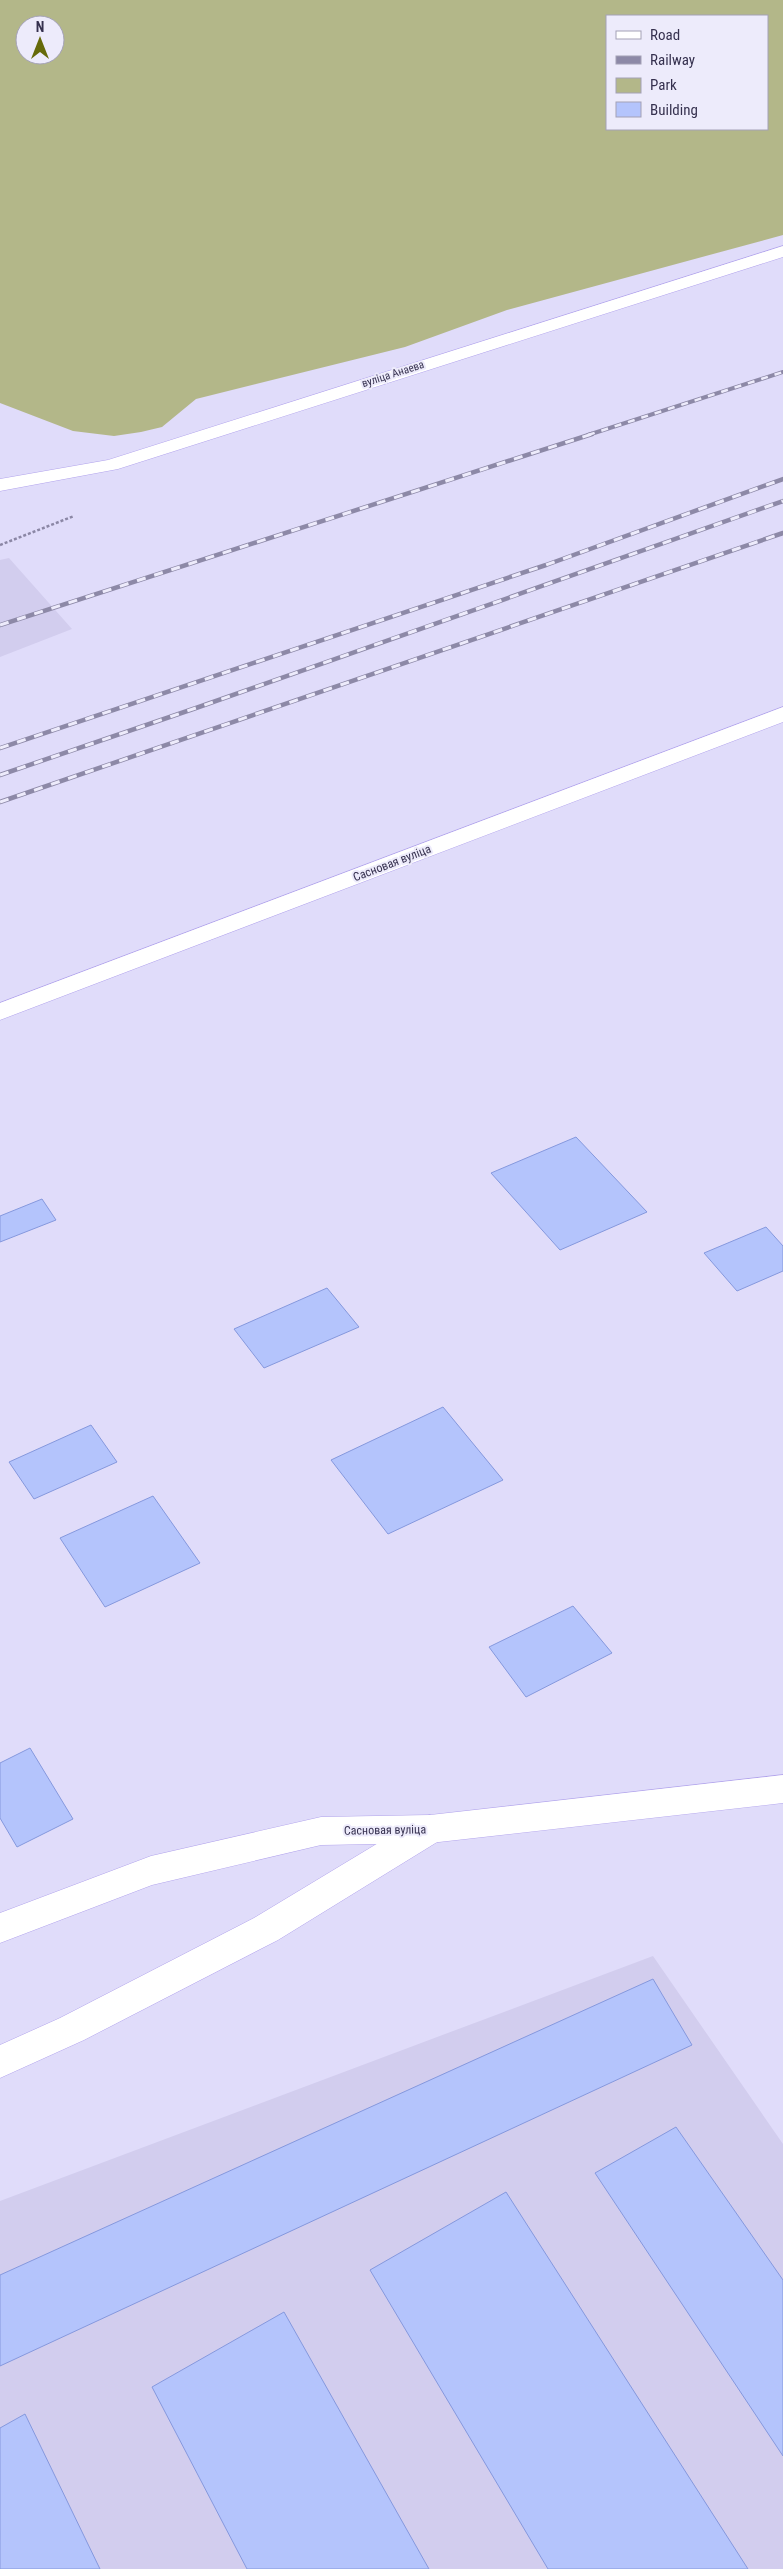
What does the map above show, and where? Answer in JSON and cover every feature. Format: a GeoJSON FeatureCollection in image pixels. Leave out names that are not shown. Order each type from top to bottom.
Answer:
{"type":"FeatureCollection","features":[{"type":"Feature","properties":{"kind":"street","name":"вуліца Анаева"},"geometry":{"type":"LineString","coordinates":[[0,485],[111,464],[783,251]]}},
{"type":"Feature","properties":{"kind":"street","name":"Сасновая вуліца"},"geometry":{"type":"LineString","coordinates":[[0,1012],[783,714]]}},
{"type":"Feature","properties":{"kind":"street","name":"Сасновая вуліца"},"geometry":{"type":"LineString","coordinates":[[0,1928],[151,1871],[312,1833],[430,1829],[783,1789]]}},
{"type":"Feature","properties":{"kind":"street"},"geometry":{"type":"LineString","coordinates":[[0,2062],[72,2030],[266,1929],[430,1829]]}},
{"type":"Feature","properties":{"kind":"shaded area"},"geometry":{"type":"Polygon","coordinates":[[[9,558],[72,629],[0,657],[0,560],[9,558]]]}},
{"type":"Feature","properties":{"kind":"shaded area"},"geometry":{"type":"Polygon","coordinates":[[[653,1956],[783,2144],[783,2569],[0,2569],[0,2201],[653,1956]]]}},
{"type":"Feature","properties":{"kind":"green space"},"geometry":{"type":"Polygon","coordinates":[[[0,0],[783,0],[783,235],[507,310],[405,347],[196,399],[162,427],[114,436],[73,431],[0,403],[0,0]]]}},
{"type":"Feature","properties":{"kind":"building"},"geometry":{"type":"Polygon","coordinates":[[[576,1137],[647,1212],[560,1250],[491,1173],[576,1137]]]}},
{"type":"Feature","properties":{"kind":"building"},"geometry":{"type":"Polygon","coordinates":[[[42,1199],[56,1220],[0,1242],[0,1216],[42,1199]]]}},
{"type":"Feature","properties":{"kind":"building"},"geometry":{"type":"Polygon","coordinates":[[[766,1227],[783,1246],[783,1271],[737,1291],[704,1253],[766,1227]]]}},
{"type":"Feature","properties":{"kind":"building"},"geometry":{"type":"Polygon","coordinates":[[[327,1288],[359,1327],[264,1368],[234,1329],[327,1288]]]}},
{"type":"Feature","properties":{"kind":"building"},"geometry":{"type":"Polygon","coordinates":[[[443,1407],[503,1480],[388,1534],[331,1460],[443,1407]]]}},
{"type":"Feature","properties":{"kind":"building"},"geometry":{"type":"Polygon","coordinates":[[[91,1425],[117,1462],[34,1499],[9,1462],[91,1425]]]}},
{"type":"Feature","properties":{"kind":"building"},"geometry":{"type":"Polygon","coordinates":[[[153,1496],[200,1563],[105,1607],[60,1538],[153,1496]]]}},
{"type":"Feature","properties":{"kind":"building"},"geometry":{"type":"Polygon","coordinates":[[[573,1606],[612,1653],[526,1697],[489,1647],[573,1606]]]}},
{"type":"Feature","properties":{"kind":"building"},"geometry":{"type":"Polygon","coordinates":[[[30,1748],[73,1819],[17,1847],[0,1818],[0,1763],[30,1748]]]}},
{"type":"Feature","properties":{"kind":"building"},"geometry":{"type":"Polygon","coordinates":[[[653,1979],[692,2045],[0,2366],[0,2275],[653,1979]]]}},
{"type":"Feature","properties":{"kind":"building"},"geometry":{"type":"Polygon","coordinates":[[[676,2127],[783,2280],[783,2456],[595,2173],[676,2127]]]}},
{"type":"Feature","properties":{"kind":"building"},"geometry":{"type":"Polygon","coordinates":[[[506,2192],[748,2569],[548,2569],[370,2270],[506,2192]]]}},
{"type":"Feature","properties":{"kind":"building"},"geometry":{"type":"Polygon","coordinates":[[[284,2312],[429,2569],[247,2569],[152,2387],[284,2312]]]}},
{"type":"Feature","properties":{"kind":"building"},"geometry":{"type":"Polygon","coordinates":[[[25,2414],[100,2569],[0,2569],[0,2428],[25,2414]]]}},
{"type":"Feature","properties":{"kind":"railway"},"geometry":{"type":"LineString","coordinates":[[588,435],[783,372]]}},
{"type":"Feature","properties":{"kind":"railway"},"geometry":{"type":"LineString","coordinates":[[0,625],[592,434]]}},
{"type":"Feature","properties":{"kind":"railway"},"geometry":{"type":"LineString","coordinates":[[0,748],[546,565],[783,479]]}},
{"type":"Feature","properties":{"kind":"railway"},"geometry":{"type":"LineString","coordinates":[[0,775],[783,501]]}},
{"type":"Feature","properties":{"kind":"railway"},"geometry":{"type":"LineString","coordinates":[[0,802],[783,533]]}}]}
